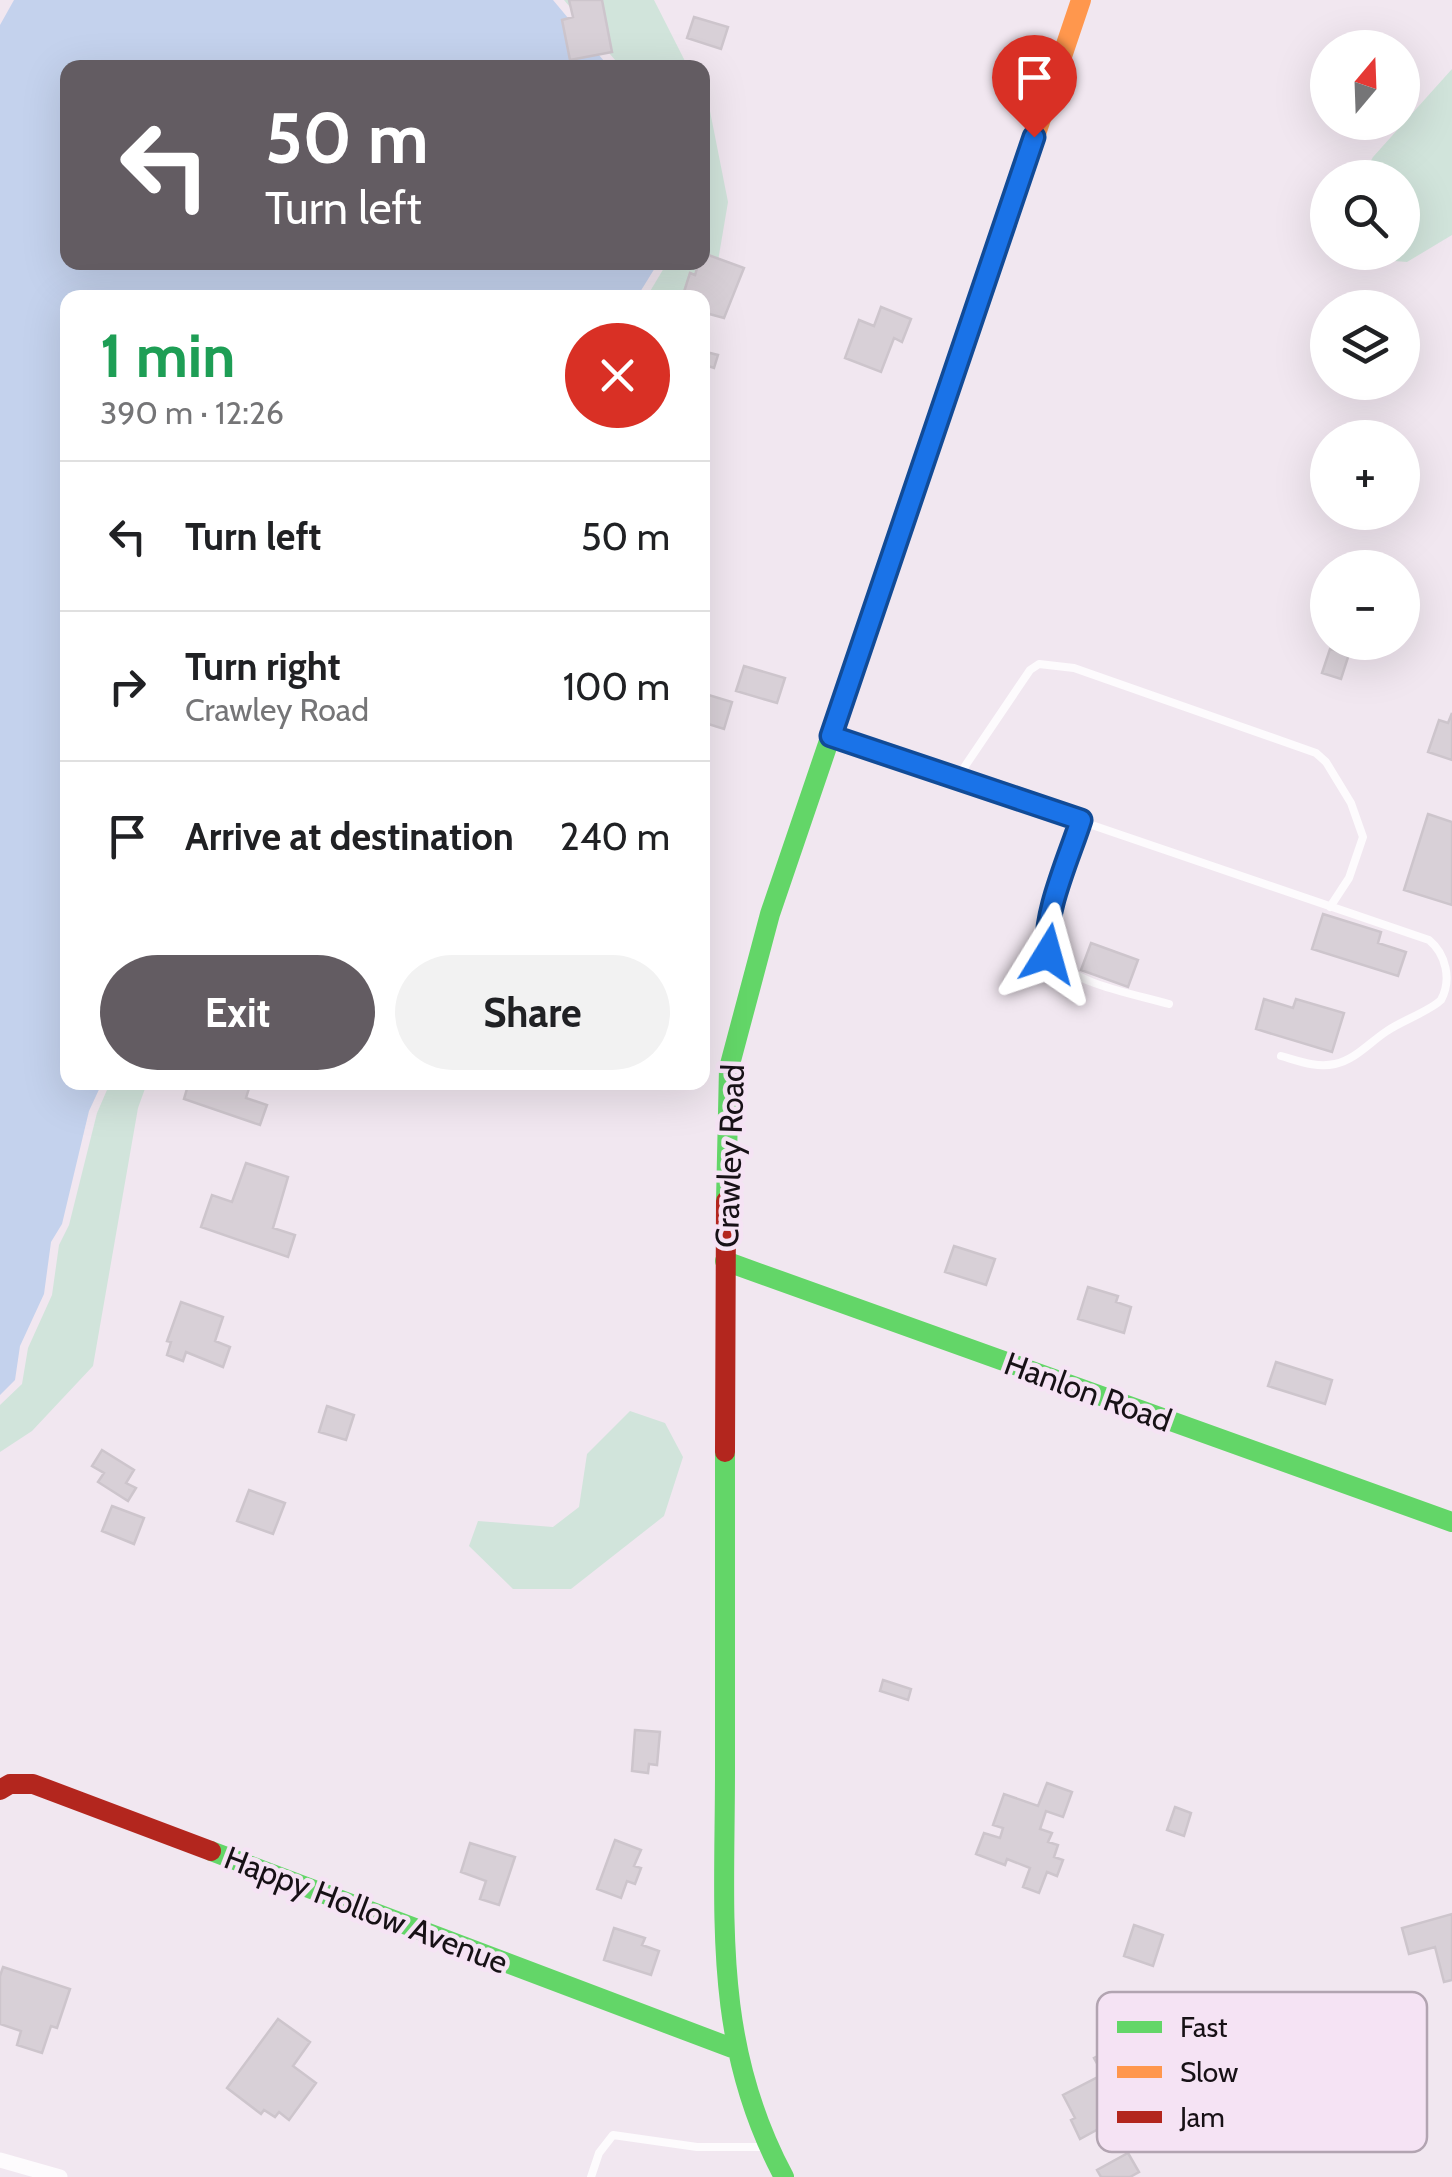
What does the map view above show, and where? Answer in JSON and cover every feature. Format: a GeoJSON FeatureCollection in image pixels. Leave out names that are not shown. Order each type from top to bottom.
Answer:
{"type":"FeatureCollection","features":[{"type":"Feature","properties":{"kind":"street","name":"Crawley Road"},"geometry":{"type":"LineString","coordinates":[[784,2177],[766,2147],[732,2048],[724,1979],[728,1068],[770,914],[1081,0]]}},
{"type":"Feature","properties":{"kind":"street","name":"Hanlon Road"},"geometry":{"type":"LineString","coordinates":[[725,1261],[1452,1522]]}},
{"type":"Feature","properties":{"kind":"street","name":"Happy Hollow Avenue"},"geometry":{"type":"LineString","coordinates":[[0,1790],[10,1784],[33,1784],[732,2048]]}},
{"type":"Feature","properties":{"kind":"street"},"geometry":{"type":"LineString","coordinates":[[0,2160],[60,2177]]}},
{"type":"Feature","properties":{"kind":"lane"},"geometry":{"type":"LineString","coordinates":[[957,778],[1030,670],[1039,664],[1074,668],[1182,704],[1302,747],[1326,762],[1351,804],[1362,837],[1349,878],[1330,907]]}},
{"type":"Feature","properties":{"kind":"lane"},"geometry":{"type":"LineString","coordinates":[[831,736],[1429,940],[1445,953],[1450,981],[1442,1000],[1384,1032],[1358,1054],[1338,1064],[1316,1066],[1282,1056]]}},
{"type":"Feature","properties":{"kind":"lane"},"geometry":{"type":"LineString","coordinates":[[1081,820],[1050,922],[1048,954],[1074,973],[1169,1004]]}},
{"type":"Feature","properties":{"kind":"lane"},"geometry":{"type":"LineString","coordinates":[[591,2177],[599,2153],[613,2135],[697,2147],[766,2147]]}},
{"type":"Feature","properties":{"kind":"green space"},"geometry":{"type":"Polygon","coordinates":[[[564,0],[654,0],[684,60],[615,60],[564,0]]]}},
{"type":"Feature","properties":{"kind":"green space"},"geometry":{"type":"Polygon","coordinates":[[[1452,69],[1452,235],[1420,254],[1420,160],[1371,160],[1388,140],[1420,140],[1420,105],[1452,69]]]}},
{"type":"Feature","properties":{"kind":"green space"},"geometry":{"type":"Polygon","coordinates":[[[710,111],[728,202],[710,308],[710,290],[651,290],[663,270],[710,270],[710,111]]]}},
{"type":"Feature","properties":{"kind":"green space"},"geometry":{"type":"Polygon","coordinates":[[[107,1090],[144,1090],[138,1108],[93,1366],[32,1431],[0,1452],[0,1405],[22,1384],[28,1348],[52,1295],[59,1245],[69,1225],[97,1113],[107,1090]]]}},
{"type":"Feature","properties":{"kind":"green space"},"geometry":{"type":"Polygon","coordinates":[[[630,1411],[665,1423],[683,1457],[664,1516],[571,1589],[513,1589],[469,1546],[478,1521],[553,1527],[579,1507],[587,1454],[630,1411]]]}},
{"type":"Feature","properties":{"kind":"water"},"geometry":{"type":"Polygon","coordinates":[[[14,0],[553,0],[603,60],[60,60],[60,270],[654,270],[641,290],[60,290],[60,1090],[99,1090],[89,1111],[62,1224],[51,1242],[44,1294],[20,1346],[15,1380],[0,1395],[0,25],[14,0]]]}},
{"type":"Feature","properties":{"kind":"building"},"geometry":{"type":"Polygon","coordinates":[[[569,0],[602,0],[612,52],[570,60],[562,20],[573,17],[569,0]]]}},
{"type":"Feature","properties":{"kind":"building"},"geometry":{"type":"Polygon","coordinates":[[[694,17],[728,27],[721,49],[687,38],[694,17]]]}},
{"type":"Feature","properties":{"kind":"building"},"geometry":{"type":"Polygon","coordinates":[[[710,256],[744,268],[724,318],[710,314],[710,290],[685,290],[690,273],[695,275],[697,270],[710,270],[710,256]]]}},
{"type":"Feature","properties":{"kind":"building"},"geometry":{"type":"Polygon","coordinates":[[[881,307],[911,319],[902,342],[894,338],[881,372],[845,358],[859,320],[874,326],[881,307]]]}},
{"type":"Feature","properties":{"kind":"building"},"geometry":{"type":"Polygon","coordinates":[[[710,353],[718,355],[714,368],[710,367],[710,353]]]}},
{"type":"Feature","properties":{"kind":"building"},"geometry":{"type":"Polygon","coordinates":[[[1326,660],[1347,660],[1341,679],[1322,673],[1326,660]]]}},
{"type":"Feature","properties":{"kind":"building"},"geometry":{"type":"Polygon","coordinates":[[[744,666],[785,678],[777,703],[736,691],[744,666]]]}},
{"type":"Feature","properties":{"kind":"building"},"geometry":{"type":"Polygon","coordinates":[[[710,695],[732,702],[724,729],[710,725],[710,695]]]}},
{"type":"Feature","properties":{"kind":"building"},"geometry":{"type":"Polygon","coordinates":[[[1452,713],[1452,760],[1428,752],[1439,720],[1448,723],[1452,713]]]}},
{"type":"Feature","properties":{"kind":"building"},"geometry":{"type":"Polygon","coordinates":[[[1428,814],[1452,822],[1452,905],[1404,890],[1428,814]]]}},
{"type":"Feature","properties":{"kind":"building"},"geometry":{"type":"Polygon","coordinates":[[[1323,914],[1381,932],[1378,943],[1406,952],[1398,976],[1312,949],[1323,914]]]}},
{"type":"Feature","properties":{"kind":"building"},"geometry":{"type":"Polygon","coordinates":[[[1091,943],[1138,960],[1128,987],[1081,970],[1091,943]]]}},
{"type":"Feature","properties":{"kind":"building"},"geometry":{"type":"Polygon","coordinates":[[[1264,999],[1293,1008],[1296,999],[1344,1013],[1332,1052],[1256,1029],[1264,999]]]}},
{"type":"Feature","properties":{"kind":"building"},"geometry":{"type":"Polygon","coordinates":[[[187,1090],[248,1090],[246,1098],[267,1105],[260,1125],[184,1099],[187,1090]]]}},
{"type":"Feature","properties":{"kind":"building"},"geometry":{"type":"Polygon","coordinates":[[[246,1163],[288,1177],[273,1228],[295,1235],[288,1257],[201,1227],[212,1195],[232,1202],[246,1163]]]}},
{"type":"Feature","properties":{"kind":"building"},"geometry":{"type":"Polygon","coordinates":[[[954,1246],[995,1259],[986,1285],[945,1272],[954,1246]]]}},
{"type":"Feature","properties":{"kind":"building"},"geometry":{"type":"Polygon","coordinates":[[[1088,1287],[1118,1296],[1116,1302],[1131,1307],[1124,1333],[1078,1319],[1088,1287]]]}},
{"type":"Feature","properties":{"kind":"building"},"geometry":{"type":"Polygon","coordinates":[[[181,1302],[223,1317],[215,1341],[230,1347],[223,1367],[186,1352],[183,1361],[167,1355],[171,1342],[167,1341],[181,1302]]]}},
{"type":"Feature","properties":{"kind":"building"},"geometry":{"type":"Polygon","coordinates":[[[1276,1362],[1332,1380],[1325,1404],[1268,1386],[1276,1362]]]}},
{"type":"Feature","properties":{"kind":"building"},"geometry":{"type":"Polygon","coordinates":[[[327,1406],[354,1415],[346,1440],[319,1432],[327,1406]]]}},
{"type":"Feature","properties":{"kind":"building"},"geometry":{"type":"Polygon","coordinates":[[[102,1450],[134,1470],[126,1483],[136,1488],[128,1501],[98,1482],[104,1473],[92,1466],[102,1450]]]}},
{"type":"Feature","properties":{"kind":"building"},"geometry":{"type":"Polygon","coordinates":[[[249,1490],[285,1503],[273,1534],[237,1521],[249,1490]]]}},
{"type":"Feature","properties":{"kind":"building"},"geometry":{"type":"Polygon","coordinates":[[[112,1506],[144,1518],[134,1544],[102,1531],[112,1506]]]}},
{"type":"Feature","properties":{"kind":"building"},"geometry":{"type":"Polygon","coordinates":[[[883,1680],[911,1689],[908,1700],[880,1691],[883,1680]]]}},
{"type":"Feature","properties":{"kind":"building"},"geometry":{"type":"Polygon","coordinates":[[[635,1730],[660,1732],[657,1765],[649,1764],[648,1773],[632,1771],[635,1730]]]}},
{"type":"Feature","properties":{"kind":"building"},"geometry":{"type":"Polygon","coordinates":[[[1047,1783],[1072,1792],[1063,1817],[1046,1811],[1040,1829],[1052,1833],[1048,1842],[1058,1845],[1054,1857],[1063,1860],[1057,1876],[1047,1872],[1039,1893],[1023,1887],[1030,1868],[1007,1859],[1005,1865],[976,1854],[984,1833],[1000,1838],[1003,1828],[993,1825],[1004,1794],[1038,1806],[1047,1783]]]}},
{"type":"Feature","properties":{"kind":"building"},"geometry":{"type":"Polygon","coordinates":[[[1175,1807],[1191,1813],[1184,1836],[1167,1830],[1175,1807]]]}},
{"type":"Feature","properties":{"kind":"building"},"geometry":{"type":"Polygon","coordinates":[[[615,1840],[641,1850],[634,1866],[641,1868],[635,1884],[627,1881],[621,1898],[597,1889],[615,1840]]]}},
{"type":"Feature","properties":{"kind":"building"},"geometry":{"type":"Polygon","coordinates":[[[470,1843],[515,1857],[499,1905],[480,1899],[486,1881],[461,1872],[470,1843]]]}},
{"type":"Feature","properties":{"kind":"building"},"geometry":{"type":"Polygon","coordinates":[[[1452,1914],[1452,1980],[1444,1982],[1435,1947],[1409,1954],[1402,1928],[1452,1914]]]}},
{"type":"Feature","properties":{"kind":"building"},"geometry":{"type":"Polygon","coordinates":[[[1134,1925],[1163,1935],[1153,1966],[1124,1956],[1134,1925]]]}},
{"type":"Feature","properties":{"kind":"building"},"geometry":{"type":"Polygon","coordinates":[[[614,1928],[645,1938],[642,1945],[659,1951],[651,1975],[604,1960],[614,1928]]]}},
{"type":"Feature","properties":{"kind":"building"},"geometry":{"type":"Polygon","coordinates":[[[3,1967],[70,1989],[57,2028],[51,2026],[42,2053],[17,2045],[21,2031],[0,2024],[3,1967]]]}},
{"type":"Feature","properties":{"kind":"building"},"geometry":{"type":"Polygon","coordinates":[[[278,2019],[310,2042],[293,2066],[316,2083],[289,2120],[279,2112],[275,2117],[264,2110],[261,2114],[227,2088],[278,2019]]]}},
{"type":"Feature","properties":{"kind":"building"},"geometry":{"type":"Polygon","coordinates":[[[1097,2078],[1097,2130],[1080,2139],[1063,2095],[1097,2078]]]}},
{"type":"Feature","properties":{"kind":"building"},"geometry":{"type":"Polygon","coordinates":[[[1128,2153],[1139,2172],[1130,2177],[1101,2177],[1097,2170],[1128,2153]]]}},
{"type":"Feature","properties":{"kind":"traffic: fast"},"geometry":{"type":"LineString","coordinates":[[726,1201],[729,1068],[770,914],[1021,178]]}},
{"type":"Feature","properties":{"kind":"traffic: fast"},"geometry":{"type":"LineString","coordinates":[[725,1261],[1452,1522]]}},
{"type":"Feature","properties":{"kind":"traffic: fast"},"geometry":{"type":"LineString","coordinates":[[725,1452],[724,1877],[728,1978],[744,2078],[784,2177]]}},
{"type":"Feature","properties":{"kind":"traffic: fast"},"geometry":{"type":"LineString","coordinates":[[211,1851],[732,2048]]}},
{"type":"Feature","properties":{"kind":"traffic: slow"},"geometry":{"type":"LineString","coordinates":[[1021,178],[1081,0]]}},
{"type":"Feature","properties":{"kind":"traffic: jam"},"geometry":{"type":"LineString","coordinates":[[725,1452],[726,1201]]}},
{"type":"Feature","properties":{"kind":"traffic: jam"},"geometry":{"type":"LineString","coordinates":[[0,1790],[10,1784],[33,1784],[211,1851]]}},
{"type":"Feature","properties":{"kind":"route"},"geometry":{"type":"LineString","coordinates":[[1034,137],[831,736],[1081,820],[1050,922],[1048,954]]}}]}
